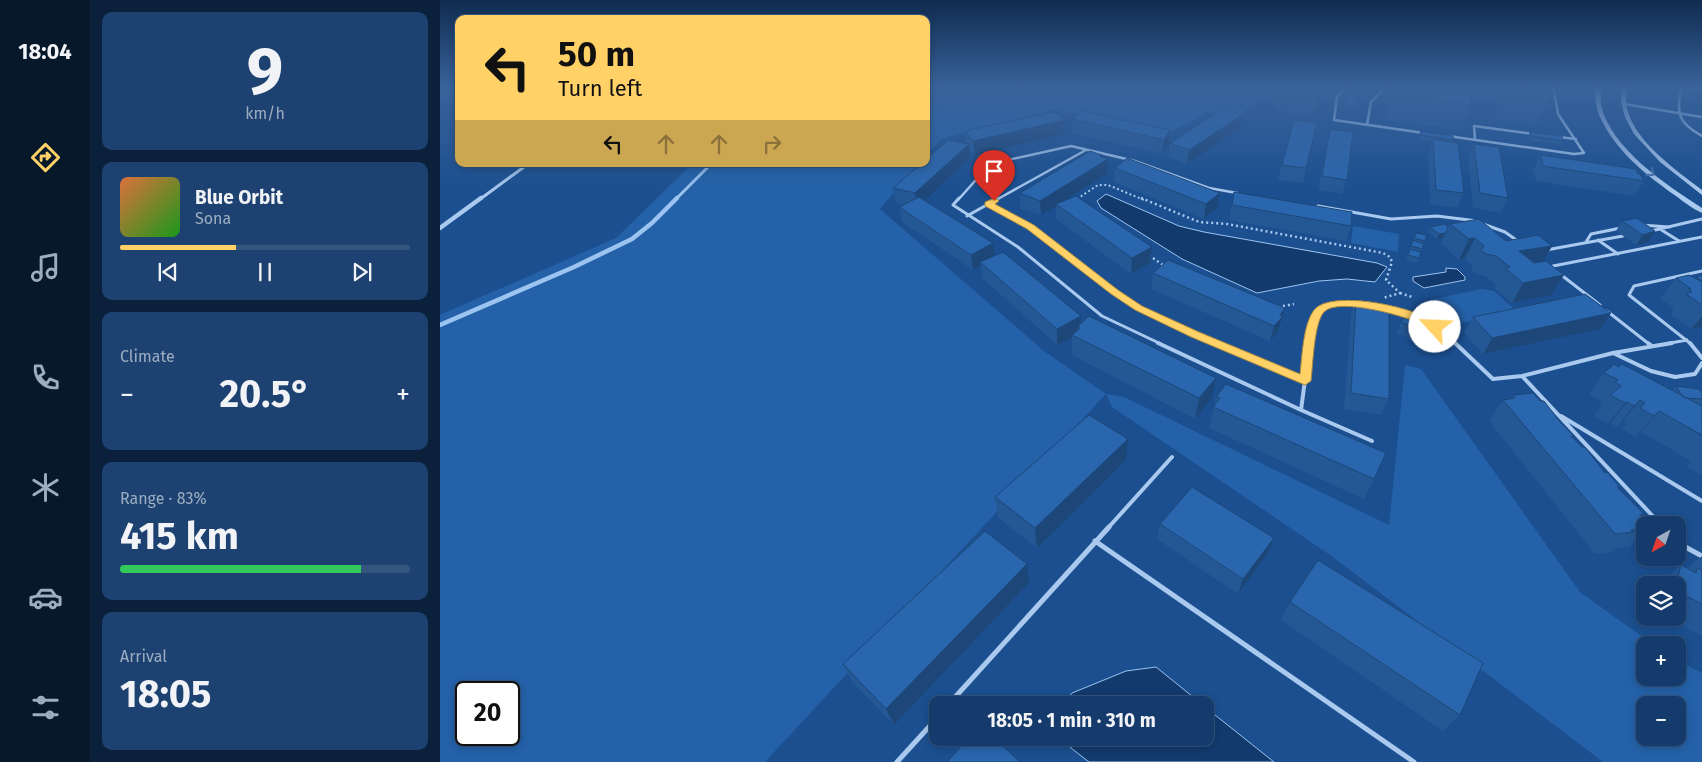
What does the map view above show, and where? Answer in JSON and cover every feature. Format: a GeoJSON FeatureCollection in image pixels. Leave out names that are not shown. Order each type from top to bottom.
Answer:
{"type":"FeatureCollection","features":[{"type":"Feature","properties":{"kind":"street"},"geometry":{"type":"LineString","coordinates":[[1606,122],[1611,133],[1650,174],[1702,211]]}},
{"type":"Feature","properties":{"kind":"street"},"geometry":{"type":"LineString","coordinates":[[1631,122],[1635,130],[1656,156],[1702,193]]}},
{"type":"Feature","properties":{"kind":"street"},"geometry":{"type":"LineString","coordinates":[[440,228],[524,167]]}},
{"type":"Feature","properties":{"kind":"lane"},"geometry":{"type":"LineString","coordinates":[[1344,122],[1426,133]]}},
{"type":"Feature","properties":{"kind":"lane"},"geometry":{"type":"LineString","coordinates":[[1445,136],[1574,154],[1584,153],[1563,122]]}},
{"type":"Feature","properties":{"kind":"lane"},"geometry":{"type":"LineString","coordinates":[[1682,122],[1702,136]]}},
{"type":"Feature","properties":{"kind":"lane"},"geometry":{"type":"LineString","coordinates":[[1475,140],[1474,126],[1538,134]]}},
{"type":"Feature","properties":{"kind":"lane"},"geometry":{"type":"LineString","coordinates":[[1557,137],[1576,139]]}},
{"type":"Feature","properties":{"kind":"lane"},"geometry":{"type":"LineString","coordinates":[[1246,194],[1209,188],[1136,161],[1071,146],[990,164],[953,205],[967,216],[1018,247],[1102,316],[1301,410],[1372,441]]}},
{"type":"Feature","properties":{"kind":"lane"},"geometry":{"type":"LineString","coordinates":[[967,216],[1086,150]]}},
{"type":"Feature","properties":{"kind":"lane"},"geometry":{"type":"LineString","coordinates":[[988,204],[1031,227],[1115,292],[1139,308],[1195,335],[1305,381]]}},
{"type":"Feature","properties":{"kind":"lane"},"geometry":{"type":"LineString","coordinates":[[1314,206],[1391,218],[1437,216],[1473,220],[1505,232],[1524,245],[1517,246]]}},
{"type":"Feature","properties":{"kind":"lane"},"geometry":{"type":"LineString","coordinates":[[1645,232],[1702,219]]}},
{"type":"Feature","properties":{"kind":"lane"},"geometry":{"type":"LineString","coordinates":[[1637,225],[1646,224],[1670,227]]}},
{"type":"Feature","properties":{"kind":"lane"},"geometry":{"type":"LineString","coordinates":[[1586,242],[1591,234],[1628,227]]}},
{"type":"Feature","properties":{"kind":"lane"},"geometry":{"type":"LineString","coordinates":[[1660,229],[1679,241]]}},
{"type":"Feature","properties":{"kind":"lane"},"geometry":{"type":"LineString","coordinates":[[1542,251],[1623,236]]}},
{"type":"Feature","properties":{"kind":"lane"},"geometry":{"type":"LineString","coordinates":[[1553,266],[1702,237]]}},
{"type":"Feature","properties":{"kind":"lane"},"geometry":{"type":"LineString","coordinates":[[1598,240],[1618,254]]}},
{"type":"Feature","properties":{"kind":"lane"},"geometry":{"type":"LineString","coordinates":[[1546,262],[1652,346]]}},
{"type":"Feature","properties":{"kind":"lane"},"geometry":{"type":"LineString","coordinates":[[1702,272],[1634,286],[1629,295],[1687,340],[1701,353],[1702,358]]}},
{"type":"Feature","properties":{"kind":"lane"},"geometry":{"type":"LineString","coordinates":[[1554,275],[1560,274]]}},
{"type":"Feature","properties":{"kind":"lane"},"geometry":{"type":"LineString","coordinates":[[1301,410],[1310,336],[1318,312],[1326,306],[1362,305]]}},
{"type":"Feature","properties":{"kind":"lane"},"geometry":{"type":"LineString","coordinates":[[1377,307],[1426,322],[1444,333],[1493,379],[1522,376],[1613,353],[1687,340]]}},
{"type":"Feature","properties":{"kind":"lane"},"geometry":{"type":"LineString","coordinates":[[1613,353],[1651,371],[1675,376],[1695,374],[1702,363]]}},
{"type":"Feature","properties":{"kind":"lane"},"geometry":{"type":"LineString","coordinates":[[1522,376],[1653,516]]}},
{"type":"Feature","properties":{"kind":"lane"},"geometry":{"type":"LineString","coordinates":[[1557,413],[1702,501]]}},
{"type":"Feature","properties":{"kind":"lane"},"geometry":{"type":"LineString","coordinates":[[956,696],[1172,456]]}},
{"type":"Feature","properties":{"kind":"lane"},"geometry":{"type":"LineString","coordinates":[[1095,541],[1414,762]]}},
{"type":"Feature","properties":{"kind":"lane"},"geometry":{"type":"LineString","coordinates":[[1686,547],[1702,556]]}},
{"type":"Feature","properties":{"kind":"lane"},"geometry":{"type":"LineString","coordinates":[[897,762],[929,727]]}},
{"type":"Feature","properties":{"kind":"path"},"geometry":{"type":"LineString","coordinates":[[1074,203],[1074,201],[1098,186],[1108,185],[1199,222],[1227,224],[1374,249],[1386,254],[1392,260],[1386,280],[1400,293],[1412,297]]}},
{"type":"Feature","properties":{"kind":"path"},"geometry":{"type":"LineString","coordinates":[[1146,254],[1170,270]]}},
{"type":"Feature","properties":{"kind":"path"},"geometry":{"type":"LineString","coordinates":[[1383,298],[1400,293]]}},
{"type":"Feature","properties":{"kind":"path"},"geometry":{"type":"LineString","coordinates":[[1274,308],[1294,304]]}},
{"type":"Feature","properties":{"kind":"shaded area"},"geometry":{"type":"Polygon","coordinates":[[[930,122],[1009,122],[941,139],[930,151],[930,122]]]}},
{"type":"Feature","properties":{"kind":"shaded area"},"geometry":{"type":"Polygon","coordinates":[[[1115,122],[1190,122],[1171,132],[1115,122]]]}},
{"type":"Feature","properties":{"kind":"shaded area"},"geometry":{"type":"Polygon","coordinates":[[[689,167],[916,167],[880,209],[1044,351],[1106,394],[765,762],[440,762],[440,315],[616,238],[689,167]]]}},
{"type":"Feature","properties":{"kind":"shaded area"},"geometry":{"type":"Polygon","coordinates":[[[1106,194],[1179,226],[1377,263],[1387,267],[1375,282],[1347,279],[1319,281],[1257,293],[1182,259],[1101,208],[1097,201],[1106,194]]]}},
{"type":"Feature","properties":{"kind":"shaded area"},"geometry":{"type":"Polygon","coordinates":[[[1353,226],[1399,234],[1398,252],[1351,243],[1353,226]]]}},
{"type":"Feature","properties":{"kind":"shaded area"},"geometry":{"type":"Polygon","coordinates":[[[1446,268],[1457,269],[1465,277],[1465,280],[1424,288],[1413,281],[1413,277],[1446,272],[1446,268]]]}},
{"type":"Feature","properties":{"kind":"shaded area"},"geometry":{"type":"Polygon","coordinates":[[[1482,289],[1494,291],[1514,309],[1513,313],[1455,324],[1444,321],[1427,305],[1429,300],[1482,289]]]}},
{"type":"Feature","properties":{"kind":"shaded area"},"geometry":{"type":"Polygon","coordinates":[[[1405,365],[1421,369],[1580,592],[1641,636],[1636,636],[1636,686],[1686,686],[1686,665],[1702,673],[1702,762],[1603,762],[1330,555],[1112,407],[1106,394],[1124,397],[1389,525],[1405,365]]]}},
{"type":"Feature","properties":{"kind":"shaded area"},"geometry":{"type":"Polygon","coordinates":[[[1156,667],[1192,696],[1070,696],[1072,693],[1126,671],[1156,667]]]}},
{"type":"Feature","properties":{"kind":"shaded area"},"geometry":{"type":"Polygon","coordinates":[[[1214,714],[1274,762],[1089,762],[1070,746],[1214,746],[1214,714]]]}},
{"type":"Feature","properties":{"kind":"building"},"geometry":{"type":"Polygon","coordinates":[[[1009,122],[1058,122],[973,141],[965,131],[1009,122]]]}},
{"type":"Feature","properties":{"kind":"building"},"geometry":{"type":"Polygon","coordinates":[[[1083,122],[1131,122],[1170,130],[1164,140],[1083,122]]]}},
{"type":"Feature","properties":{"kind":"building"},"geometry":{"type":"Polygon","coordinates":[[[1203,122],[1232,122],[1189,150],[1170,143],[1203,122]]]}},
{"type":"Feature","properties":{"kind":"building"},"geometry":{"type":"Polygon","coordinates":[[[1294,122],[1317,123],[1306,168],[1282,165],[1294,122]]]}},
{"type":"Feature","properties":{"kind":"building"},"geometry":{"type":"Polygon","coordinates":[[[1330,129],[1353,132],[1347,180],[1322,176],[1330,129]]]}},
{"type":"Feature","properties":{"kind":"building"},"geometry":{"type":"Polygon","coordinates":[[[1421,131],[1453,136],[1453,140],[1420,135],[1421,131]]]}},
{"type":"Feature","properties":{"kind":"building"},"geometry":{"type":"Polygon","coordinates":[[[1530,132],[1562,136],[1563,141],[1531,136],[1530,132]]]}},
{"type":"Feature","properties":{"kind":"building"},"geometry":{"type":"Polygon","coordinates":[[[1433,139],[1458,143],[1464,193],[1436,190],[1433,139]]]}},
{"type":"Feature","properties":{"kind":"building"},"geometry":{"type":"Polygon","coordinates":[[[948,140],[969,144],[915,193],[893,188],[918,167],[930,167],[930,156],[948,140]]]}},
{"type":"Feature","properties":{"kind":"building"},"geometry":{"type":"Polygon","coordinates":[[[1474,144],[1499,147],[1508,198],[1480,193],[1474,144]]]}},
{"type":"Feature","properties":{"kind":"building"},"geometry":{"type":"Polygon","coordinates":[[[1090,151],[1108,159],[1040,201],[1020,193],[1090,151]]]}},
{"type":"Feature","properties":{"kind":"building"},"geometry":{"type":"Polygon","coordinates":[[[1541,155],[1636,169],[1644,181],[1543,166],[1541,155]]]}},
{"type":"Feature","properties":{"kind":"building"},"geometry":{"type":"Polygon","coordinates":[[[1127,158],[1220,193],[1206,204],[1115,168],[1127,158]]]}},
{"type":"Feature","properties":{"kind":"building"},"geometry":{"type":"Polygon","coordinates":[[[1234,192],[1352,212],[1351,226],[1232,205],[1234,192]]]}},
{"type":"Feature","properties":{"kind":"building"},"geometry":{"type":"Polygon","coordinates":[[[1076,196],[1152,247],[1132,258],[1056,204],[1076,196]]]}},
{"type":"Feature","properties":{"kind":"building"},"geometry":{"type":"Polygon","coordinates":[[[919,197],[993,243],[971,255],[899,207],[919,197]]]}},
{"type":"Feature","properties":{"kind":"building"},"geometry":{"type":"Polygon","coordinates":[[[1637,218],[1655,231],[1643,235],[1622,221],[1637,218]]]}},
{"type":"Feature","properties":{"kind":"building"},"geometry":{"type":"Polygon","coordinates":[[[1479,219],[1506,241],[1538,235],[1552,246],[1519,251],[1534,263],[1546,261],[1564,275],[1523,283],[1505,268],[1510,267],[1496,256],[1486,254],[1481,250],[1484,246],[1475,238],[1469,239],[1450,224],[1479,219]]]}},
{"type":"Feature","properties":{"kind":"building"},"geometry":{"type":"Polygon","coordinates":[[[1445,224],[1448,227],[1446,233],[1439,234],[1430,227],[1445,224]]]}},
{"type":"Feature","properties":{"kind":"building"},"geometry":{"type":"Polygon","coordinates":[[[1416,233],[1427,235],[1425,241],[1414,238],[1416,233]]]}},
{"type":"Feature","properties":{"kind":"building"},"geometry":{"type":"Polygon","coordinates":[[[1413,240],[1424,244],[1422,249],[1411,246],[1413,240]]]}},
{"type":"Feature","properties":{"kind":"building"},"geometry":{"type":"Polygon","coordinates":[[[1410,249],[1421,252],[1419,258],[1408,255],[1410,249]]]}},
{"type":"Feature","properties":{"kind":"building"},"geometry":{"type":"Polygon","coordinates":[[[1003,252],[1081,316],[1057,329],[980,262],[1003,252]]]}},
{"type":"Feature","properties":{"kind":"building"},"geometry":{"type":"Polygon","coordinates":[[[1168,260],[1285,308],[1280,315],[1283,316],[1274,326],[1153,273],[1168,260]]]}},
{"type":"Feature","properties":{"kind":"building"},"geometry":{"type":"Polygon","coordinates":[[[1689,275],[1702,282],[1702,305],[1686,294],[1692,292],[1688,289],[1691,289],[1676,278],[1689,275]]]}},
{"type":"Feature","properties":{"kind":"building"},"geometry":{"type":"Polygon","coordinates":[[[1702,275],[1702,281],[1696,277],[1702,275]]]}},
{"type":"Feature","properties":{"kind":"building"},"geometry":{"type":"Polygon","coordinates":[[[1585,294],[1611,313],[1492,338],[1473,317],[1585,294]]]}},
{"type":"Feature","properties":{"kind":"building"},"geometry":{"type":"Polygon","coordinates":[[[1356,299],[1389,307],[1389,399],[1351,393],[1356,299]]]}},
{"type":"Feature","properties":{"kind":"building"},"geometry":{"type":"Polygon","coordinates":[[[1411,311],[1428,318],[1418,330],[1401,322],[1411,311]]]}},
{"type":"Feature","properties":{"kind":"building"},"geometry":{"type":"Polygon","coordinates":[[[1089,316],[1216,378],[1199,398],[1072,335],[1080,328],[1078,326],[1089,316]]]}},
{"type":"Feature","properties":{"kind":"building"},"geometry":{"type":"Polygon","coordinates":[[[1614,364],[1619,367],[1622,364],[1702,406],[1702,435],[1659,411],[1654,416],[1640,408],[1645,403],[1640,400],[1634,406],[1610,395],[1621,386],[1615,382],[1618,380],[1604,373],[1614,364]]]}},
{"type":"Feature","properties":{"kind":"building"},"geometry":{"type":"Polygon","coordinates":[[[1226,384],[1386,453],[1374,479],[1213,407],[1220,398],[1216,397],[1226,384]]]}},
{"type":"Feature","properties":{"kind":"building"},"geometry":{"type":"Polygon","coordinates":[[[1676,386],[1699,389],[1702,393],[1702,399],[1685,398],[1676,386]]]}},
{"type":"Feature","properties":{"kind":"building"},"geometry":{"type":"Polygon","coordinates":[[[1533,393],[1540,401],[1544,401],[1574,436],[1571,436],[1582,447],[1585,447],[1605,473],[1607,472],[1620,487],[1617,487],[1644,514],[1636,516],[1636,529],[1631,530],[1633,532],[1615,534],[1503,400],[1515,398],[1513,395],[1533,393]]]}},
{"type":"Feature","properties":{"kind":"building"},"geometry":{"type":"Polygon","coordinates":[[[1089,415],[1128,439],[1035,528],[995,497],[1089,415]]]}},
{"type":"Feature","properties":{"kind":"building"},"geometry":{"type":"Polygon","coordinates":[[[1192,487],[1274,538],[1243,579],[1160,524],[1192,487]]]}},
{"type":"Feature","properties":{"kind":"building"},"geometry":{"type":"Polygon","coordinates":[[[985,531],[1027,564],[886,709],[843,664],[985,531]]]}},
{"type":"Feature","properties":{"kind":"building"},"geometry":{"type":"Polygon","coordinates":[[[1318,560],[1483,663],[1460,715],[1290,602],[1318,560]]]}},
{"type":"Feature","properties":{"kind":"building"},"geometry":{"type":"Polygon","coordinates":[[[1681,566],[1696,573],[1697,568],[1702,570],[1702,604],[1686,596],[1686,576],[1678,576],[1681,566]]]}},
{"type":"Feature","properties":{"kind":"building"},"geometry":{"type":"Polygon","coordinates":[[[962,746],[1003,746],[1020,762],[947,762],[962,746]]]}},
{"type":"Feature","properties":{"kind":"waterway"},"geometry":{"type":"LineString","coordinates":[[440,325],[574,267],[632,239],[652,223],[708,167]]}},
{"type":"Feature","properties":{"kind":"route"},"geometry":{"type":"LineString","coordinates":[[994,201],[988,204],[1031,227],[1115,292],[1139,308],[1195,335],[1305,381],[1310,336],[1318,312],[1326,306],[1347,304],[1369,305],[1394,310],[1435,327]]}}]}
